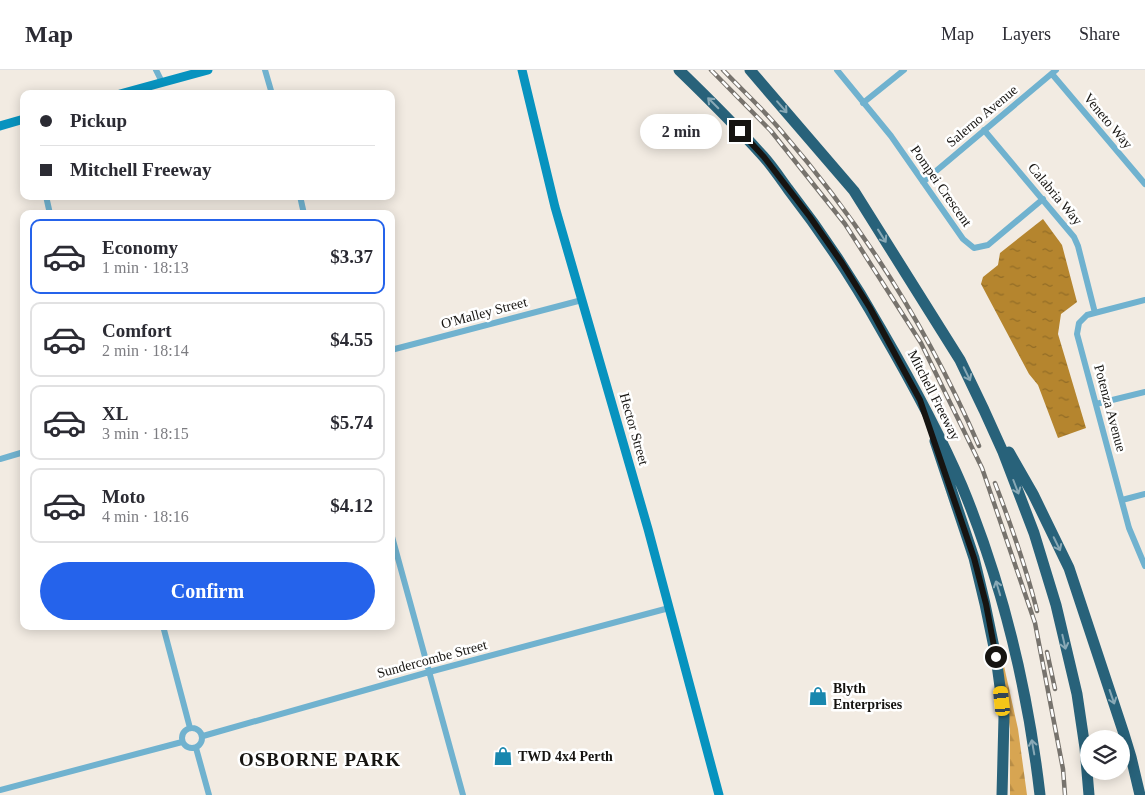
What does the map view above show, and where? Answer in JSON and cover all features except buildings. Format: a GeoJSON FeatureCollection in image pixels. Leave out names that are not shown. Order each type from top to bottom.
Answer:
{"type":"FeatureCollection","features":[{"type":"Feature","properties":{"kind":"highway","name":"Mitchell Freeway"},"geometry":{"type":"LineString","coordinates":[[679,70],[764,157],[842,263],[870,308],[951,462],[972,511],[990,562],[1005,614],[1024,693],[1040,795]]}},
{"type":"Feature","properties":{"kind":"highway"},"geometry":{"type":"LineString","coordinates":[[750,70],[854,191],[960,360],[984,410],[1003,452],[1034,533],[1056,605],[1077,694],[1085,748],[1089,795]]}},
{"type":"Feature","properties":{"kind":"highway"},"geometry":{"type":"LineString","coordinates":[[920,400],[974,558],[986,604],[996,657],[1004,717],[1002,795]]}},
{"type":"Feature","properties":{"kind":"highway"},"geometry":{"type":"LineString","coordinates":[[984,410],[1033,494],[1069,568],[1124,734],[1140,795]]}},
{"type":"Feature","properties":{"kind":"main road"},"geometry":{"type":"LineString","coordinates":[[134,90],[208,70]]}},
{"type":"Feature","properties":{"kind":"main road","name":"Hector Street"},"geometry":{"type":"LineString","coordinates":[[522,70],[556,207],[648,529],[719,795]]}},
{"type":"Feature","properties":{"kind":"main road"},"geometry":{"type":"LineString","coordinates":[[0,126],[20,120]]}},
{"type":"Feature","properties":{"kind":"street"},"geometry":{"type":"LineString","coordinates":[[156,70],[162,82]]}},
{"type":"Feature","properties":{"kind":"street"},"geometry":{"type":"LineString","coordinates":[[265,70],[271,90]]}},
{"type":"Feature","properties":{"kind":"street","name":"Pompei Crescent"},"geometry":{"type":"LineString","coordinates":[[837,70],[891,136],[963,239],[974,248],[988,245],[1043,199]]}},
{"type":"Feature","properties":{"kind":"street"},"geometry":{"type":"LineString","coordinates":[[864,102],[904,70]]}},
{"type":"Feature","properties":{"kind":"street","name":"Salerno Avenue"},"geometry":{"type":"LineString","coordinates":[[923,182],[1054,72]]}},
{"type":"Feature","properties":{"kind":"street","name":"Veneto Way"},"geometry":{"type":"LineString","coordinates":[[1054,72],[1145,184]]}},
{"type":"Feature","properties":{"kind":"street","name":"Calabria Way"},"geometry":{"type":"LineString","coordinates":[[984,130],[1074,237],[1095,313]]}},
{"type":"Feature","properties":{"kind":"street","name":"O'Malley Street"},"geometry":{"type":"LineString","coordinates":[[395,349],[582,300]]}},
{"type":"Feature","properties":{"kind":"street","name":"Potenza Avenue"},"geometry":{"type":"LineString","coordinates":[[1145,300],[1087,315],[1079,322],[1077,334],[1129,528],[1145,566]]}},
{"type":"Feature","properties":{"kind":"street"},"geometry":{"type":"LineString","coordinates":[[1096,404],[1145,392]]}},
{"type":"Feature","properties":{"kind":"street"},"geometry":{"type":"LineString","coordinates":[[0,459],[20,453]]}},
{"type":"Feature","properties":{"kind":"street"},"geometry":{"type":"LineString","coordinates":[[1122,500],[1145,494]]}},
{"type":"Feature","properties":{"kind":"street"},"geometry":{"type":"LineString","coordinates":[[395,548],[463,795]]}},
{"type":"Feature","properties":{"kind":"street","name":"Sundercombe Street"},"geometry":{"type":"LineString","coordinates":[[202,736],[429,672],[669,608]]}},
{"type":"Feature","properties":{"kind":"street"},"geometry":{"type":"LineString","coordinates":[[164,630],[190,728]]}},
{"type":"Feature","properties":{"kind":"street"},"geometry":{"type":"LineString","coordinates":[[190,728],[196,729],[202,736],[201,743],[196,748],[186,747],[182,742],[183,733],[190,728]]}},
{"type":"Feature","properties":{"kind":"street"},"geometry":{"type":"LineString","coordinates":[[0,790],[182,742]]}},
{"type":"Feature","properties":{"kind":"street"},"geometry":{"type":"LineString","coordinates":[[196,748],[209,795]]}},
{"type":"Feature","properties":{"kind":"green space"},"geometry":{"type":"Polygon","coordinates":[[[1004,666],[1018,729],[1027,795],[1010,795],[1010,729],[1001,667],[1004,666]]]}},
{"type":"Feature","properties":{"kind":"water"},"geometry":{"type":"Polygon","coordinates":[[[1043,219],[1062,245],[1077,302],[1061,314],[1058,334],[1086,428],[1058,438],[1038,385],[1029,374],[981,284],[983,277],[998,265],[1000,253],[1043,219]]]}},
{"type":"Feature","properties":{"kind":"railway"},"geometry":{"type":"LineString","coordinates":[[711,70],[771,131],[845,224],[921,343],[982,468],[1035,623],[1063,769],[1065,795]]}},
{"type":"Feature","properties":{"kind":"railway"},"geometry":{"type":"LineString","coordinates":[[723,70],[783,133],[813,169],[868,243],[917,321],[960,403],[979,446]]}},
{"type":"Feature","properties":{"kind":"railway"},"geometry":{"type":"LineString","coordinates":[[995,483],[1018,546],[1037,611]]}},
{"type":"Feature","properties":{"kind":"railway"},"geometry":{"type":"LineString","coordinates":[[1047,652],[1055,689]]}},
{"type":"Feature","properties":{"kind":"place","name":"Blyth Enterprises"},"geometry":{"type":"Point","coordinates":[818,696]}},
{"type":"Feature","properties":{"kind":"place","name":"TWD 4x4 Perth"},"geometry":{"type":"Point","coordinates":[503,756]}},
{"type":"Feature","properties":{"kind":"district","name":"OSBORNE PARK"},"geometry":{"type":"Point","coordinates":[320,759]}},
{"type":"Feature","properties":{"kind":"route"},"geometry":{"type":"LineString","coordinates":[[740,131],[764,157],[842,263],[870,308],[920,400],[974,558],[986,604],[996,657]]}}]}
